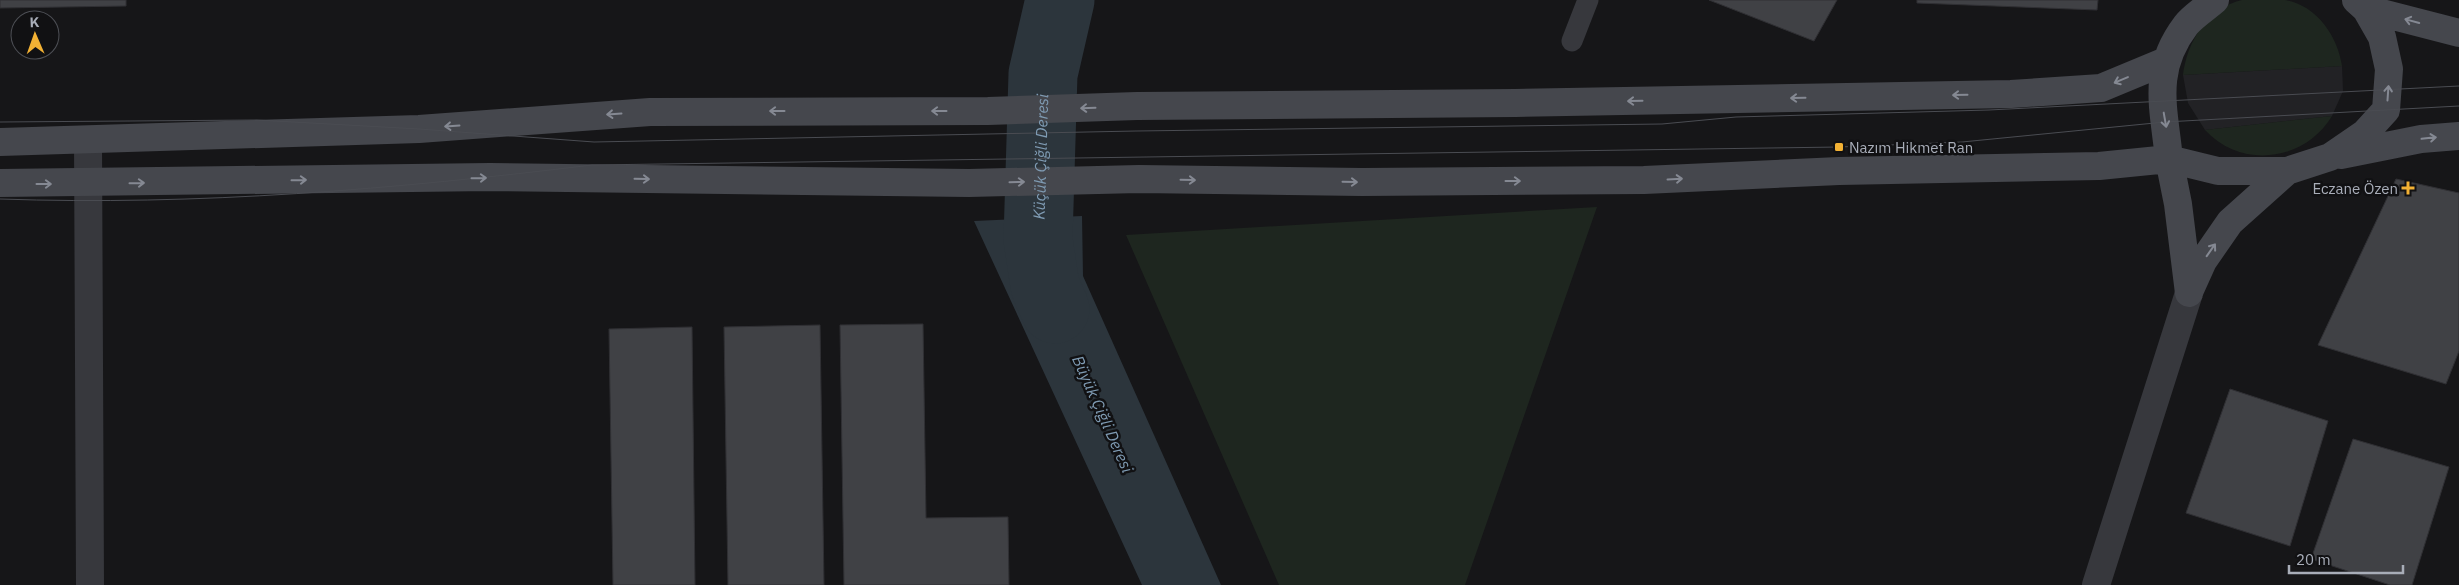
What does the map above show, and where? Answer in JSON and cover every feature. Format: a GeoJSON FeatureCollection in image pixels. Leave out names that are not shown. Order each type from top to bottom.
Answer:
{"type":"FeatureCollection","features":[{"type":"Feature","properties":{"kind":"street"},"geometry":{"type":"LineString","coordinates":[[2189,293],[2178,204],[2169,159],[2166,122],[2161,100],[2166,61],[2191,12],[2215,0]]}},
{"type":"Feature","properties":{"kind":"street"},"geometry":{"type":"LineString","coordinates":[[2361,3],[2459,33]]}},
{"type":"Feature","properties":{"kind":"street"},"geometry":{"type":"LineString","coordinates":[[2330,157],[2365,134],[2386,110],[2390,69],[2382,37],[2361,3]]}},
{"type":"Feature","properties":{"kind":"street"},"geometry":{"type":"LineString","coordinates":[[0,142],[418,129],[650,112],[988,111],[1137,106],[1525,103],[2011,94],[2101,88],[2166,61]]}},
{"type":"Feature","properties":{"kind":"street"},"geometry":{"type":"LineString","coordinates":[[0,184],[490,177],[969,184],[1139,179],[1362,182],[1644,180],[1839,172],[2099,166],[2169,159],[2218,172],[2287,171],[2330,157],[2421,139],[2459,136]]}},
{"type":"Feature","properties":{"kind":"street"},"geometry":{"type":"LineString","coordinates":[[88,140],[90,585]]}},
{"type":"Feature","properties":{"kind":"street"},"geometry":{"type":"LineString","coordinates":[[2096,585],[2189,293],[2203,261],[2230,222],[2287,171]]}},
{"type":"Feature","properties":{"kind":"lane"},"geometry":{"type":"LineString","coordinates":[[1572,41],[1588,0]]}},
{"type":"Feature","properties":{"kind":"shaded area"},"geometry":{"type":"Polygon","coordinates":[[[2242,0],[2285,0],[2307,8],[2316,15],[2331,34],[2340,55],[2342,66],[2183,75],[2189,50],[2201,28],[2219,10],[2242,0]]]}},
{"type":"Feature","properties":{"kind":"shaded area"},"geometry":{"type":"Polygon","coordinates":[[[2342,66],[2343,91],[2332,116],[2205,130],[2188,103],[2183,75],[2342,66]]]}},
{"type":"Feature","properties":{"kind":"shaded area"},"geometry":{"type":"Polygon","coordinates":[[[2332,116],[2320,131],[2306,143],[2290,151],[2272,155],[2254,155],[2237,151],[2220,143],[2205,130],[2332,116]]]}},
{"type":"Feature","properties":{"kind":"shaded area"},"geometry":{"type":"Polygon","coordinates":[[[1597,207],[1465,585],[1279,585],[1126,235],[1597,207]]]}},
{"type":"Feature","properties":{"kind":"water","name":"Büyük Çiğli Deresi"},"geometry":{"type":"Polygon","coordinates":[[[1082,216],[1083,276],[1221,585],[1142,585],[974,221],[1082,216]]]}},
{"type":"Feature","properties":{"kind":"building"},"geometry":{"type":"Polygon","coordinates":[[[0,0],[126,0],[126,6],[0,8],[0,0]]]}},
{"type":"Feature","properties":{"kind":"building"},"geometry":{"type":"Polygon","coordinates":[[[1709,0],[1837,0],[1814,41],[1709,0]]]}},
{"type":"Feature","properties":{"kind":"building"},"geometry":{"type":"Polygon","coordinates":[[[1917,0],[2098,0],[2097,10],[1917,3],[1917,0]]]}},
{"type":"Feature","properties":{"kind":"building"},"geometry":{"type":"Polygon","coordinates":[[[2396,179],[2459,193],[2459,351],[2446,384],[2318,345],[2396,179]]]}},
{"type":"Feature","properties":{"kind":"building"},"geometry":{"type":"Polygon","coordinates":[[[923,324],[926,518],[1008,517],[1009,585],[844,585],[840,325],[923,324]]]}},
{"type":"Feature","properties":{"kind":"building"},"geometry":{"type":"Polygon","coordinates":[[[820,325],[824,585],[728,585],[724,327],[820,325]]]}},
{"type":"Feature","properties":{"kind":"building"},"geometry":{"type":"Polygon","coordinates":[[[692,327],[695,585],[613,585],[609,329],[692,327]]]}},
{"type":"Feature","properties":{"kind":"building"},"geometry":{"type":"Polygon","coordinates":[[[2230,389],[2328,421],[2290,546],[2186,513],[2230,389]]]}},
{"type":"Feature","properties":{"kind":"building"},"geometry":{"type":"Polygon","coordinates":[[[2353,439],[2449,467],[2412,585],[2390,585],[2311,559],[2353,439]]]}},
{"type":"Feature","properties":{"kind":"waterway","name":"Küçük Çiğli Deresi"},"geometry":{"type":"LineString","coordinates":[[1055,309],[1045,286],[1038,239],[1043,74],[1060,0]]}},
{"type":"Feature","properties":{"kind":"tram line"},"geometry":{"type":"LineString","coordinates":[[0,122],[257,120],[419,129],[594,142],[1136,131],[1662,124],[1736,117],[1989,110],[2459,86]]}},
{"type":"Feature","properties":{"kind":"tram line"},"geometry":{"type":"LineString","coordinates":[[0,199],[148,200],[296,194],[518,174],[592,165],[1839,147],[1962,142],[2165,122],[2459,106]]}},
{"type":"Feature","properties":{"kind":"place","name":"Nazım Hikmet Ran"},"geometry":{"type":"Point","coordinates":[1839,147]}},
{"type":"Feature","properties":{"kind":"place","name":"Eczane Özen"},"geometry":{"type":"Point","coordinates":[2408,188]}}]}
